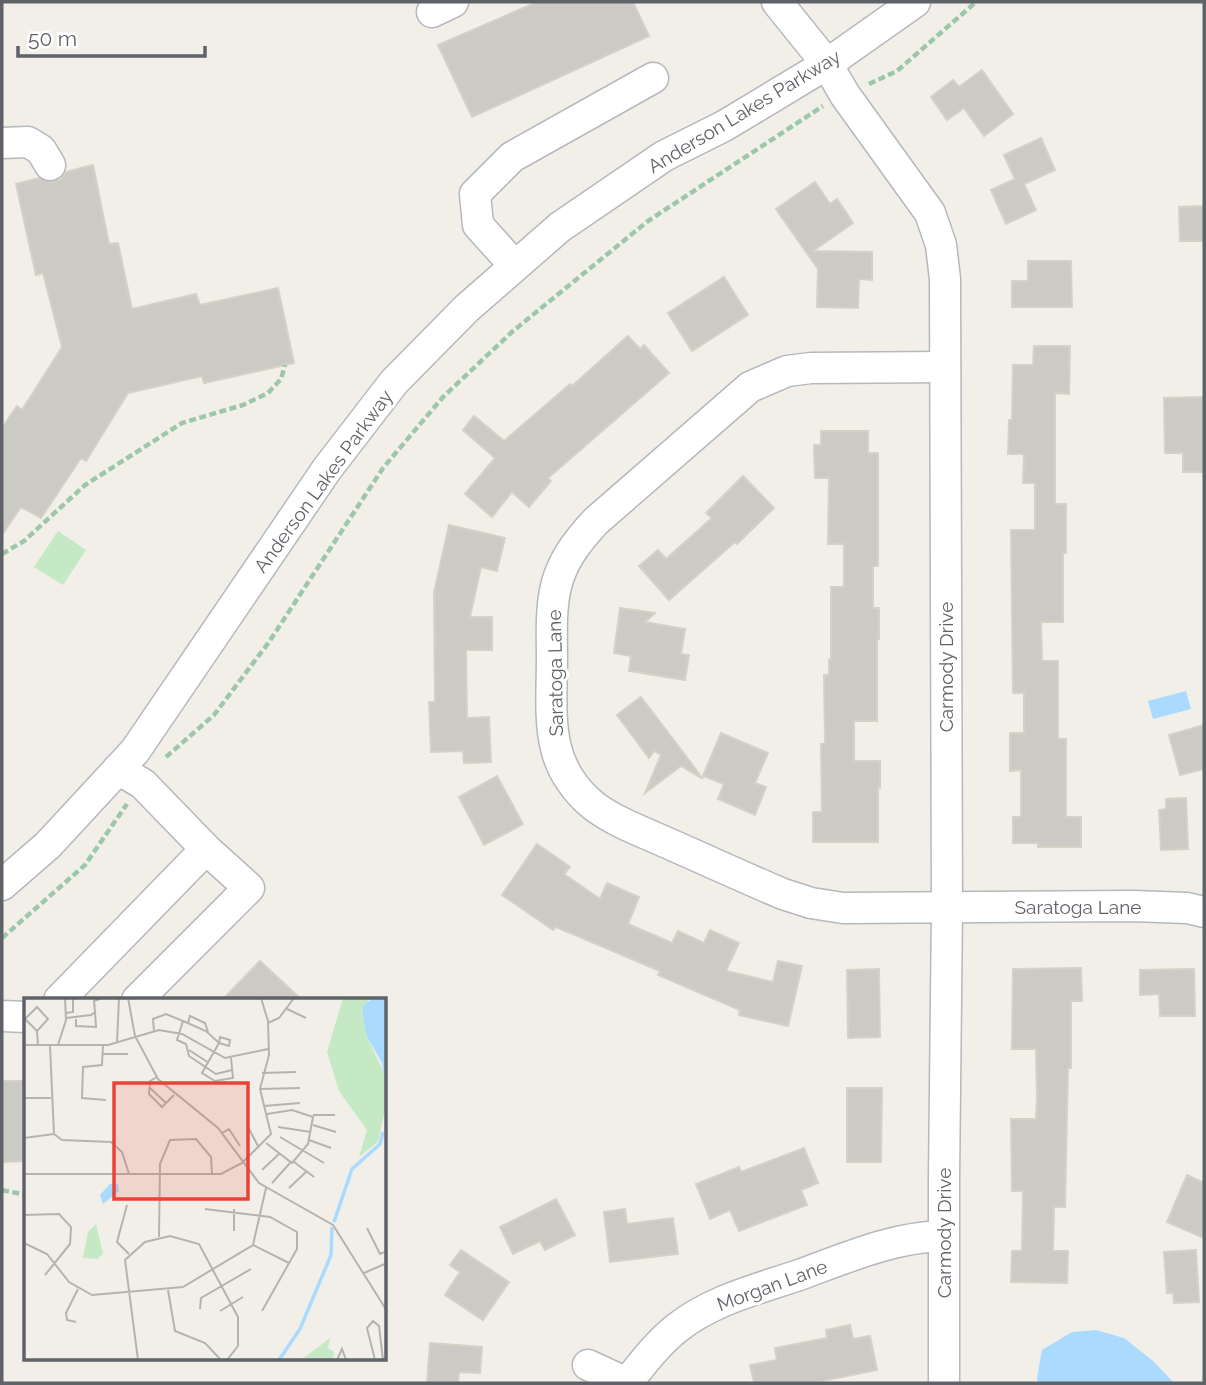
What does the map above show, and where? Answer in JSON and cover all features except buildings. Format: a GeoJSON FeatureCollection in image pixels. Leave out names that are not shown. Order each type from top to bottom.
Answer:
{"type":"FeatureCollection","features":[{"type":"Feature","properties":{"kind":"street","name":"Carmody Drive"},"geometry":{"type":"LineString","coordinates":[[777,2],[827,64],[845,95],[930,214],[942,245],[945,279],[947,908],[944,1383]]}},
{"type":"Feature","properties":{"kind":"street","name":"Anderson Lakes Parkway"},"geometry":{"type":"LineString","coordinates":[[2,886],[131,777],[135,751],[327,469],[394,382],[467,308],[560,227],[664,156],[724,126],[827,64],[915,2]]}},
{"type":"Feature","properties":{"kind":"street"},"geometry":{"type":"LineString","coordinates":[[514,265],[478,225],[475,194],[512,157],[653,78]]}},
{"type":"Feature","properties":{"kind":"street"},"geometry":{"type":"LineString","coordinates":[[2,143],[27,142],[41,150],[50,165]]}},
{"type":"Feature","properties":{"kind":"street","name":"Saratoga Lane"},"geometry":{"type":"LineString","coordinates":[[945,367],[811,368],[787,371],[750,387],[596,521],[564,561],[556,583],[551,613],[553,729],[556,750],[564,769],[593,805],[620,822],[783,894],[806,901],[843,908],[1133,906],[1187,908],[1204,912]]}},
{"type":"Feature","properties":{"kind":"street"},"geometry":{"type":"LineString","coordinates":[[131,777],[249,888],[139,998]]}},
{"type":"Feature","properties":{"kind":"street"},"geometry":{"type":"LineString","coordinates":[[62,998],[206,849]]}},
{"type":"Feature","properties":{"kind":"street"},"geometry":{"type":"LineString","coordinates":[[2,1016],[24,1017]]}},
{"type":"Feature","properties":{"kind":"street","name":"Morgan Lane"},"geometry":{"type":"LineString","coordinates":[[627,1383],[677,1328],[713,1305],[880,1247],[924,1237],[943,1236]]}},
{"type":"Feature","properties":{"kind":"street"},"geometry":{"type":"LineString","coordinates":[[588,1365],[627,1383]]}},
{"type":"Feature","properties":{"kind":"path"},"geometry":{"type":"LineString","coordinates":[[2,938],[85,865],[127,803],[131,777],[158,763],[214,715],[269,642],[383,468],[443,397],[513,331],[648,221],[818,109],[897,71],[976,2]]}},
{"type":"Feature","properties":{"kind":"path"},"geometry":{"type":"LineString","coordinates":[[2,554],[24,541],[85,485],[182,423],[243,405],[268,393],[281,379],[285,365]]}},
{"type":"Feature","properties":{"kind":"path"},"geometry":{"type":"LineString","coordinates":[[2,1190],[24,1195]]}},
{"type":"Feature","properties":{"kind":"green space"},"geometry":{"type":"Polygon","coordinates":[[[58,531],[86,550],[63,585],[34,567],[58,531]]]}},
{"type":"Feature","properties":{"kind":"water"},"geometry":{"type":"Polygon","coordinates":[[[1186,691],[1191,709],[1153,719],[1148,701],[1186,691]]]}},
{"type":"Feature","properties":{"kind":"water"},"geometry":{"type":"Polygon","coordinates":[[[1096,1330],[1124,1338],[1153,1361],[1174,1383],[1038,1383],[1042,1350],[1072,1332],[1096,1330]]]}}]}
